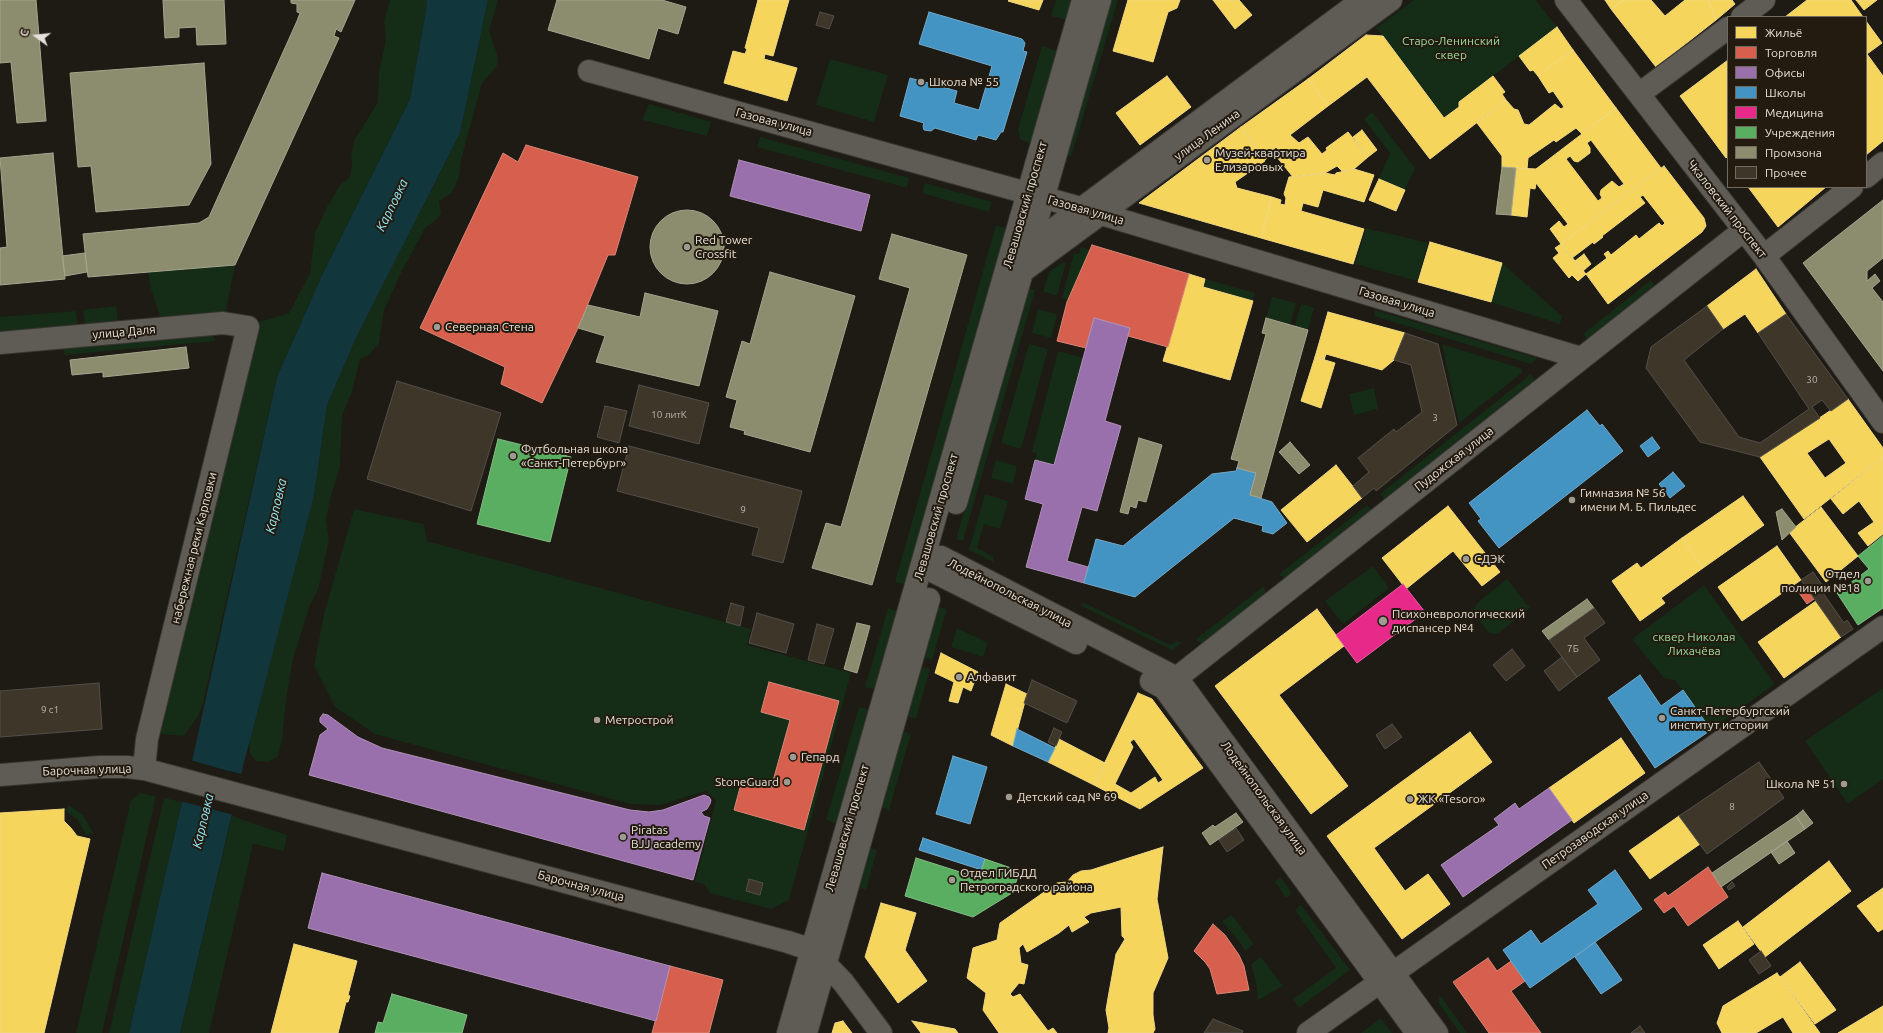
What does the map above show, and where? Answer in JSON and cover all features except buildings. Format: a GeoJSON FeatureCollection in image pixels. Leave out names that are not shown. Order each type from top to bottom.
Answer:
{"type":"FeatureCollection","features":[{"type":"Feature","properties":{"kind":"street","name":"Левашовский проспект"},"geometry":{"type":"LineString","coordinates":[[788,1033],[819,956],[934,563],[1036,195],[1083,0]]}},
{"type":"Feature","properties":{"kind":"street","name":"Левашовский проспект"},"geometry":{"type":"LineString","coordinates":[[1030,247],[1036,195],[1100,0]]}},
{"type":"Feature","properties":{"kind":"street","name":"улица Ленина"},"geometry":{"type":"LineString","coordinates":[[1016,267],[1362,0]]}},
{"type":"Feature","properties":{"kind":"street","name":"улица Ленина"},"geometry":{"type":"LineString","coordinates":[[1016,267],[1030,247],[1091,210],[1391,0]]}},
{"type":"Feature","properties":{"kind":"street","name":"Чкаловский проспект"},"geometry":{"type":"LineString","coordinates":[[1566,0],[1764,256],[1883,422]]}},
{"type":"Feature","properties":{"kind":"street"},"geometry":{"type":"LineString","coordinates":[[1743,16],[1764,0]]}},
{"type":"Feature","properties":{"kind":"street"},"geometry":{"type":"LineString","coordinates":[[1639,94],[1727,29]]}},
{"type":"Feature","properties":{"kind":"street","name":"Газовая улица"},"geometry":{"type":"LineString","coordinates":[[589,71],[1091,210],[1581,358]]}},
{"type":"Feature","properties":{"kind":"street"},"geometry":{"type":"LineString","coordinates":[[1867,176],[1883,164]]}},
{"type":"Feature","properties":{"kind":"street"},"geometry":{"type":"LineString","coordinates":[[1764,256],[1851,188]]}},
{"type":"Feature","properties":{"kind":"street","name":"Пудожская улица"},"geometry":{"type":"LineString","coordinates":[[1170,683],[1744,230]]}},
{"type":"Feature","properties":{"kind":"street","name":"улица Даля"},"geometry":{"type":"LineString","coordinates":[[0,342],[223,323],[248,327]]}},
{"type":"Feature","properties":{"kind":"street","name":"набережная реки Карповки"},"geometry":{"type":"LineString","coordinates":[[144,769],[147,739],[248,327]]}},
{"type":"Feature","properties":{"kind":"street","name":"Лодейнопольская улица"},"geometry":{"type":"LineString","coordinates":[[934,563],[1170,683],[1386,977],[1437,1033]]}},
{"type":"Feature","properties":{"kind":"street","name":"Петрозаводская улица"},"geometry":{"type":"LineString","coordinates":[[1308,1033],[1883,627]]}},
{"type":"Feature","properties":{"kind":"street","name":"Барочная улица"},"geometry":{"type":"LineString","coordinates":[[0,775],[98,767],[127,767],[144,769],[819,956]]}},
{"type":"Feature","properties":{"kind":"street","name":"Левашовский проспект"},"geometry":{"type":"LineString","coordinates":[[806,1033],[819,956]]}},
{"type":"Feature","properties":{"kind":"street"},"geometry":{"type":"LineString","coordinates":[[819,956],[854,996],[881,1033]]}},
{"type":"Feature","properties":{"kind":"street","name":"Лодейнопольская улица"},"geometry":{"type":"LineString","coordinates":[[1386,977],[1417,1033]]}},
{"type":"Feature","properties":{"kind":"green space"},"geometry":{"type":"Polygon","coordinates":[[[390,0],[426,0],[427,5],[410,99],[323,273],[277,377],[203,703],[198,716],[184,736],[159,734],[249,355],[259,322],[289,313],[310,273],[315,232],[340,185],[350,177],[352,164],[351,154],[355,139],[378,102],[379,72],[386,39],[384,21],[390,0]]]}},
{"type":"Feature","properties":{"kind":"green space"},"geometry":{"type":"Polygon","coordinates":[[[488,0],[498,0],[489,31],[498,57],[497,66],[482,83],[461,160],[459,177],[452,193],[439,201],[441,213],[437,219],[425,228],[402,271],[384,310],[379,343],[369,355],[360,359],[352,392],[342,416],[340,467],[330,499],[326,520],[329,540],[318,590],[310,605],[293,659],[286,700],[282,740],[278,756],[269,762],[256,761],[250,753],[249,741],[314,496],[327,405],[356,338],[460,133],[488,0]]]}},
{"type":"Feature","properties":{"kind":"green space"},"geometry":{"type":"Polygon","coordinates":[[[1056,0],[1072,0],[1066,20],[1051,16],[1056,0]]]}},
{"type":"Feature","properties":{"kind":"green space"},"geometry":{"type":"Polygon","coordinates":[[[1109,0],[1118,0],[1071,157],[1065,155],[1109,0]]]}},
{"type":"Feature","properties":{"kind":"green space","name":"Старо-Ленинский сквер"},"geometry":{"type":"Polygon","coordinates":[[[1414,0],[1536,0],[1557,27],[1459,102],[1459,107],[1444,118],[1376,28],[1414,0]]]}},
{"type":"Feature","properties":{"kind":"green space"},"geometry":{"type":"Polygon","coordinates":[[[1042,46],[1058,51],[1031,144],[1020,139],[1018,129],[1042,46]]]}},
{"type":"Feature","properties":{"kind":"green space"},"geometry":{"type":"Polygon","coordinates":[[[830,59],[888,75],[874,122],[816,105],[830,59]]]}},
{"type":"Feature","properties":{"kind":"green space"},"geometry":{"type":"Polygon","coordinates":[[[649,104],[711,122],[707,136],[642,120],[649,104]]]}},
{"type":"Feature","properties":{"kind":"green space"},"geometry":{"type":"Polygon","coordinates":[[[1372,112],[1415,168],[1405,190],[1379,179],[1390,153],[1364,119],[1372,112]]]}},
{"type":"Feature","properties":{"kind":"green space"},"geometry":{"type":"Polygon","coordinates":[[[760,137],[909,178],[907,188],[757,147],[760,137]]]}},
{"type":"Feature","properties":{"kind":"green space"},"geometry":{"type":"Polygon","coordinates":[[[925,183],[992,202],[989,212],[922,193],[925,183]]]}},
{"type":"Feature","properties":{"kind":"green space"},"geometry":{"type":"Polygon","coordinates":[[[996,225],[1007,229],[906,585],[895,582],[996,225]]]}},
{"type":"Feature","properties":{"kind":"green space"},"geometry":{"type":"Polygon","coordinates":[[[1366,228],[1428,243],[1417,281],[1355,264],[1366,228]]]}},
{"type":"Feature","properties":{"kind":"green space"},"geometry":{"type":"Polygon","coordinates":[[[1081,247],[1090,250],[1068,300],[1062,298],[1074,253],[1079,254],[1081,247]]]}},
{"type":"Feature","properties":{"kind":"green space"},"geometry":{"type":"Polygon","coordinates":[[[1063,262],[1066,263],[1057,295],[1043,292],[1049,272],[1063,262]]]}},
{"type":"Feature","properties":{"kind":"green space"},"geometry":{"type":"Polygon","coordinates":[[[1502,263],[1562,316],[1560,324],[1491,302],[1502,263]]]}},
{"type":"Feature","properties":{"kind":"green space"},"geometry":{"type":"Polygon","coordinates":[[[235,265],[225,315],[161,320],[150,286],[148,272],[235,265]]]}},
{"type":"Feature","properties":{"kind":"green space"},"geometry":{"type":"Polygon","coordinates":[[[1205,279],[1255,293],[1253,301],[1203,287],[1205,279]]]}},
{"type":"Feature","properties":{"kind":"green space"},"geometry":{"type":"Polygon","coordinates":[[[1651,280],[1655,286],[1587,339],[1583,334],[1651,280]]]}},
{"type":"Feature","properties":{"kind":"green space"},"geometry":{"type":"Polygon","coordinates":[[[1027,288],[1035,290],[963,541],[956,539],[1027,288]]]}},
{"type":"Feature","properties":{"kind":"green space"},"geometry":{"type":"Polygon","coordinates":[[[1272,297],[1296,303],[1290,325],[1266,318],[1272,297]]]}},
{"type":"Feature","properties":{"kind":"green space"},"geometry":{"type":"Polygon","coordinates":[[[1301,304],[1314,308],[1308,330],[1295,326],[1301,304]]]}},
{"type":"Feature","properties":{"kind":"green space"},"geometry":{"type":"Polygon","coordinates":[[[116,306],[118,322],[85,326],[83,310],[116,306]]]}},
{"type":"Feature","properties":{"kind":"green space"},"geometry":{"type":"Polygon","coordinates":[[[1038,309],[1057,314],[1051,338],[1032,333],[1038,309]]]}},
{"type":"Feature","properties":{"kind":"green space"},"geometry":{"type":"Polygon","coordinates":[[[1375,310],[1537,358],[1531,364],[1374,316],[1375,310]]]}},
{"type":"Feature","properties":{"kind":"green space"},"geometry":{"type":"Polygon","coordinates":[[[76,311],[78,327],[0,334],[0,317],[76,311]]]}},
{"type":"Feature","properties":{"kind":"green space"},"geometry":{"type":"Polygon","coordinates":[[[211,333],[216,341],[64,355],[64,347],[211,333]]]}},
{"type":"Feature","properties":{"kind":"green space"},"geometry":{"type":"Polygon","coordinates":[[[1029,344],[1048,349],[1021,449],[1001,443],[1029,344]]]}},
{"type":"Feature","properties":{"kind":"green space"},"geometry":{"type":"Polygon","coordinates":[[[1442,344],[1520,368],[1523,372],[1459,423],[1442,344]]]}},
{"type":"Feature","properties":{"kind":"green space"},"geometry":{"type":"Polygon","coordinates":[[[1058,351],[1083,358],[1054,465],[1035,460],[1037,453],[1032,452],[1058,351]]]}},
{"type":"Feature","properties":{"kind":"green space"},"geometry":{"type":"Polygon","coordinates":[[[1531,374],[1535,380],[1385,500],[1380,494],[1531,374]]]}},
{"type":"Feature","properties":{"kind":"green space"},"geometry":{"type":"Polygon","coordinates":[[[1374,388],[1378,409],[1354,415],[1349,394],[1374,388]]]}},
{"type":"Feature","properties":{"kind":"green space"},"geometry":{"type":"Polygon","coordinates":[[[996,460],[1017,466],[1013,484],[991,478],[996,460]]]}},
{"type":"Feature","properties":{"kind":"green space"},"geometry":{"type":"Polygon","coordinates":[[[985,494],[1008,501],[1000,529],[984,524],[977,548],[994,557],[993,562],[969,550],[985,494]]]}},
{"type":"Feature","properties":{"kind":"green space"},"geometry":{"type":"Polygon","coordinates":[[[1367,505],[1372,511],[1287,579],[1278,575],[1367,505]]]}},
{"type":"Feature","properties":{"kind":"green space","name":"Метрострой"},"geometry":{"type":"Polygon","coordinates":[[[354,509],[424,524],[427,541],[751,629],[747,645],[851,673],[789,900],[771,909],[710,893],[704,884],[695,882],[716,800],[706,791],[660,805],[630,804],[375,734],[335,707],[314,665],[324,614],[354,509]]]}},
{"type":"Feature","properties":{"kind":"green space"},"geometry":{"type":"Polygon","coordinates":[[[1373,566],[1389,588],[1343,624],[1325,601],[1373,566]]]}},
{"type":"Feature","properties":{"kind":"green space"},"geometry":{"type":"Polygon","coordinates":[[[1507,579],[1530,608],[1499,633],[1494,634],[1488,632],[1474,614],[1474,609],[1477,603],[1507,579]]]}},
{"type":"Feature","properties":{"kind":"green space","name":"сквер Николая Лихачёва"},"geometry":{"type":"Polygon","coordinates":[[[1704,585],[1775,684],[1711,730],[1675,680],[1664,678],[1632,639],[1704,585]]]}},
{"type":"Feature","properties":{"kind":"green space"},"geometry":{"type":"Polygon","coordinates":[[[1264,586],[1266,594],[1204,644],[1195,640],[1264,586]]]}},
{"type":"Feature","properties":{"kind":"green space"},"geometry":{"type":"Polygon","coordinates":[[[1085,603],[1170,645],[1177,641],[1182,643],[1172,650],[1079,605],[1085,603]]]}},
{"type":"Feature","properties":{"kind":"green space"},"geometry":{"type":"Polygon","coordinates":[[[936,606],[947,609],[932,660],[921,657],[936,606]]]}},
{"type":"Feature","properties":{"kind":"green space"},"geometry":{"type":"Polygon","coordinates":[[[888,608],[898,611],[876,690],[865,687],[888,608]]]}},
{"type":"Feature","properties":{"kind":"green space"},"geometry":{"type":"Polygon","coordinates":[[[957,628],[988,643],[983,657],[951,647],[957,628]]]}},
{"type":"Feature","properties":{"kind":"green space"},"geometry":{"type":"Polygon","coordinates":[[[918,666],[930,669],[916,719],[904,715],[918,666]]]}},
{"type":"Feature","properties":{"kind":"green space"},"geometry":{"type":"Polygon","coordinates":[[[1883,688],[1883,779],[1848,804],[1805,741],[1883,688]]]}},
{"type":"Feature","properties":{"kind":"green space"},"geometry":{"type":"Polygon","coordinates":[[[859,707],[870,710],[837,824],[826,820],[859,707]]]}},
{"type":"Feature","properties":{"kind":"green space"},"geometry":{"type":"Polygon","coordinates":[[[900,731],[911,734],[889,810],[878,807],[900,731]]]}},
{"type":"Feature","properties":{"kind":"green space"},"geometry":{"type":"Polygon","coordinates":[[[140,793],[156,796],[102,1033],[76,1033],[131,800],[140,793]]]}},
{"type":"Feature","properties":{"kind":"green space"},"geometry":{"type":"Polygon","coordinates":[[[164,798],[182,802],[129,1033],[109,1033],[164,798]]]}},
{"type":"Feature","properties":{"kind":"green space"},"geometry":{"type":"Polygon","coordinates":[[[69,805],[83,815],[93,833],[86,835],[78,820],[65,811],[69,805]]]}},
{"type":"Feature","properties":{"kind":"green space"},"geometry":{"type":"Polygon","coordinates":[[[232,816],[287,835],[284,851],[253,844],[209,1033],[180,1033],[232,816]]]}},
{"type":"Feature","properties":{"kind":"green space"},"geometry":{"type":"Polygon","coordinates":[[[867,847],[877,850],[866,890],[856,887],[867,847]]]}},
{"type":"Feature","properties":{"kind":"green space"},"geometry":{"type":"Polygon","coordinates":[[[1281,877],[1292,894],[1286,898],[1275,882],[1281,877]]]}},
{"type":"Feature","properties":{"kind":"green space"},"geometry":{"type":"Polygon","coordinates":[[[1301,905],[1350,970],[1299,1008],[1293,999],[1336,968],[1295,910],[1301,905]]]}},
{"type":"Feature","properties":{"kind":"green space"},"geometry":{"type":"Polygon","coordinates":[[[1232,915],[1254,944],[1245,951],[1222,921],[1232,915]]]}},
{"type":"Feature","properties":{"kind":"green space"},"geometry":{"type":"Polygon","coordinates":[[[1261,957],[1283,986],[1258,1000],[1256,982],[1251,964],[1261,957]]]}},
{"type":"Feature","properties":{"kind":"green space"},"geometry":{"type":"Polygon","coordinates":[[[1440,995],[1467,1033],[1460,1033],[1438,1002],[1440,995]]]}},
{"type":"Feature","properties":{"kind":"green space"},"geometry":{"type":"Polygon","coordinates":[[[1381,1018],[1392,1033],[1361,1033],[1381,1018]]]}},
{"type":"Feature","properties":{"kind":"water","name":"Карповка"},"geometry":{"type":"Polygon","coordinates":[[[426,0],[488,0],[460,133],[356,338],[327,405],[314,496],[241,774],[230,771],[220,811],[232,814],[180,1033],[129,1033],[182,802],[186,802],[196,762],[192,761],[277,377],[323,273],[410,99],[427,5],[426,0]]]}},
{"type":"Feature","properties":{"kind":"pier"},"geometry":{"type":"Polygon","coordinates":[[[190,760],[243,775],[241,776],[231,773],[222,810],[233,813],[234,815],[180,801],[185,800],[194,763],[190,760]]]}},
{"type":"Feature","properties":{"kind":"place","name":"Школа № 55"},"geometry":{"type":"Point","coordinates":[921,82]}},
{"type":"Feature","properties":{"kind":"place","name":"Музей-квартира Елизаровых"},"geometry":{"type":"Point","coordinates":[1207,160]}},
{"type":"Feature","properties":{"kind":"place","name":"Red Tower Crossfit"},"geometry":{"type":"Point","coordinates":[687,247]}},
{"type":"Feature","properties":{"kind":"place","name":"Северная Стена"},"geometry":{"type":"Point","coordinates":[437,327]}},
{"type":"Feature","properties":{"kind":"place","name":"Футбольная школа «Санкт-Петербург»"},"geometry":{"type":"Point","coordinates":[513,456]}},
{"type":"Feature","properties":{"kind":"place","name":"Гимназия № 56 имени М. Б. Пильдес"},"geometry":{"type":"Point","coordinates":[1572,500]}},
{"type":"Feature","properties":{"kind":"place","name":"СДЭК"},"geometry":{"type":"Point","coordinates":[1466,559]}},
{"type":"Feature","properties":{"kind":"place","name":"Отдел полиции №18"},"geometry":{"type":"Point","coordinates":[1868,581]}},
{"type":"Feature","properties":{"kind":"place","name":"Психоневрологический диспансер №4"},"geometry":{"type":"Point","coordinates":[1383,621]}},
{"type":"Feature","properties":{"kind":"place","name":"Алфавит"},"geometry":{"type":"Point","coordinates":[959,677]}},
{"type":"Feature","properties":{"kind":"place","name":"Санкт-Петербургский институт истории"},"geometry":{"type":"Point","coordinates":[1662,718]}},
{"type":"Feature","properties":{"kind":"place","name":"Метрострой"},"geometry":{"type":"Point","coordinates":[597,720]}},
{"type":"Feature","properties":{"kind":"place","name":"Гепард"},"geometry":{"type":"Point","coordinates":[793,757]}},
{"type":"Feature","properties":{"kind":"place","name":"StoneGuard"},"geometry":{"type":"Point","coordinates":[787,782]}},
{"type":"Feature","properties":{"kind":"place","name":"Школа № 51"},"geometry":{"type":"Point","coordinates":[1844,784]}},
{"type":"Feature","properties":{"kind":"place","name":"Детский сад № 69"},"geometry":{"type":"Point","coordinates":[1009,797]}},
{"type":"Feature","properties":{"kind":"place","name":"ЖК «Tesoro»"},"geometry":{"type":"Point","coordinates":[1410,799]}},
{"type":"Feature","properties":{"kind":"place","name":"Piratas BJJ academy"},"geometry":{"type":"Point","coordinates":[623,837]}},
{"type":"Feature","properties":{"kind":"place","name":"Отдел ГИБДД Петроградского района"},"geometry":{"type":"Point","coordinates":[952,880]}}]}
